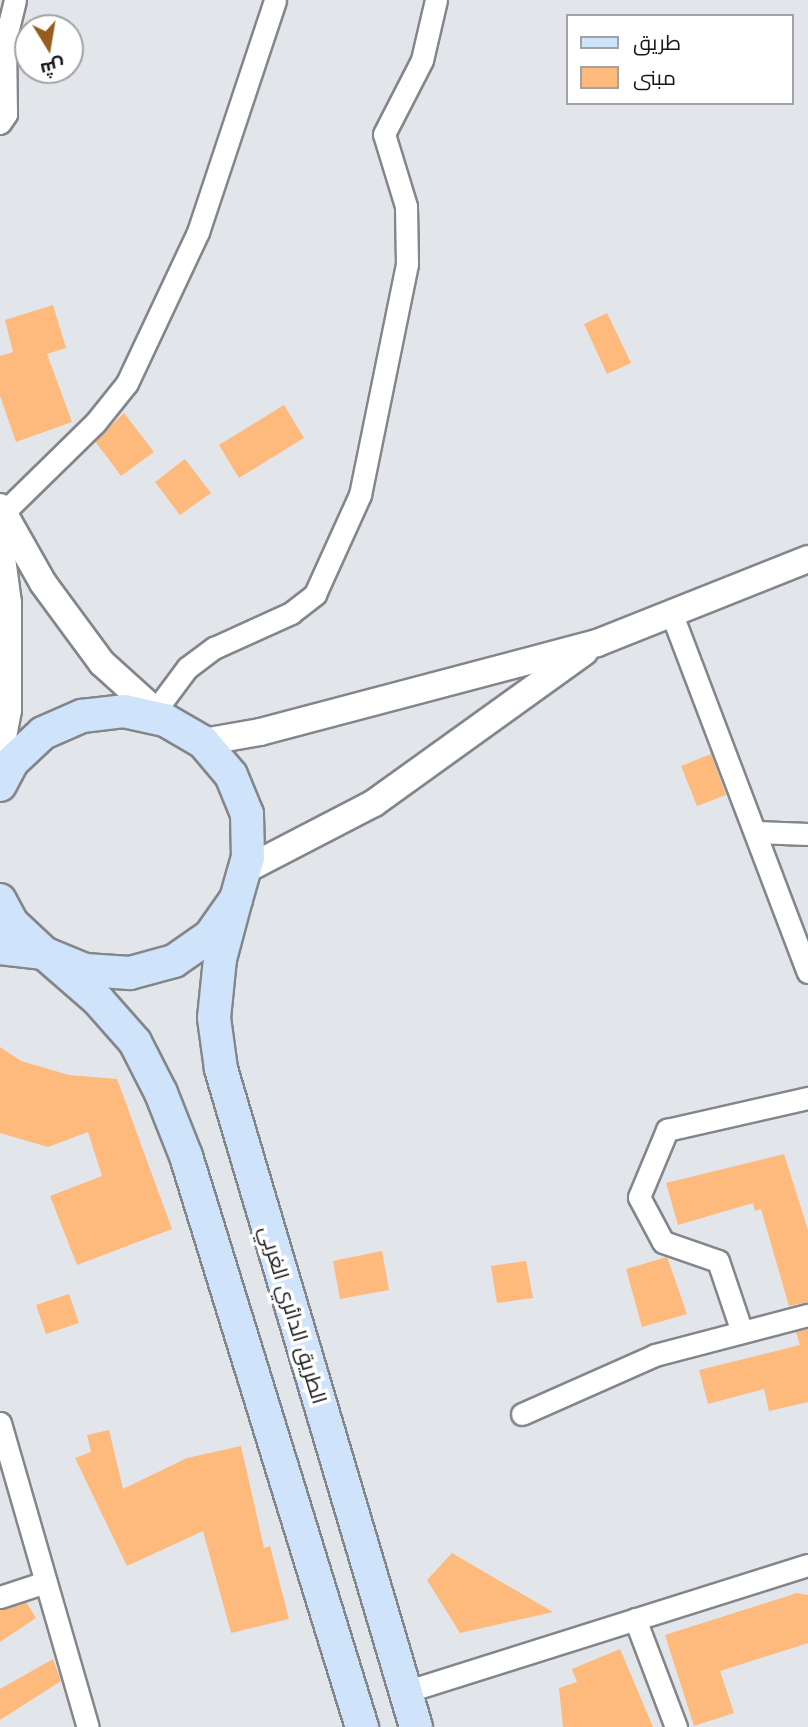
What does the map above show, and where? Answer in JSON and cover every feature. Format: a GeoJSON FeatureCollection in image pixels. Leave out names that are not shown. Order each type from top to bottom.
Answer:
{"type":"FeatureCollection","features":[{"type":"Feature","properties":{"kind":"main road"},"geometry":{"type":"LineString","coordinates":[[0,785],[12,762],[43,733],[82,716],[124,711],[160,715]]}},
{"type":"Feature","properties":{"kind":"main road","name":"الطريق الدائري الغربي"},"geometry":{"type":"LineString","coordinates":[[160,715],[203,742],[231,775],[247,814],[241,885],[220,959],[214,1018],[221,1069],[408,1691],[416,1727]]}},
{"type":"Feature","properties":{"kind":"main road"},"geometry":{"type":"LineString","coordinates":[[0,948],[44,953],[85,970],[130,973],[174,961],[210,936],[241,885]]}},
{"type":"Feature","properties":{"kind":"main road"},"geometry":{"type":"LineString","coordinates":[[0,900],[12,923],[135,1042],[161,1093],[186,1156],[362,1727]]}},
{"type":"Feature","properties":{"kind":"street"},"geometry":{"type":"LineString","coordinates":[[0,123],[6,114],[5,41],[15,0]]}},
{"type":"Feature","properties":{"kind":"street"},"geometry":{"type":"LineString","coordinates":[[275,0],[198,232],[127,383],[95,423],[1,510],[43,583],[102,663],[160,715],[187,668],[205,655],[292,613],[315,594],[360,495],[407,264],[406,206],[384,134],[422,61],[436,0]]}},
{"type":"Feature","properties":{"kind":"street"},"geometry":{"type":"LineString","coordinates":[[0,543],[8,603],[8,710],[0,753]]}},
{"type":"Feature","properties":{"kind":"street"},"geometry":{"type":"LineString","coordinates":[[203,742],[260,733],[597,643],[808,559]]}},
{"type":"Feature","properties":{"kind":"street"},"geometry":{"type":"LineString","coordinates":[[671,612],[757,832],[808,972]]}},
{"type":"Feature","properties":{"kind":"street"},"geometry":{"type":"LineString","coordinates":[[241,885],[374,803],[597,643]]}},
{"type":"Feature","properties":{"kind":"street"},"geometry":{"type":"LineString","coordinates":[[757,832],[808,834]]}},
{"type":"Feature","properties":{"kind":"street"},"geometry":{"type":"LineString","coordinates":[[742,1332],[718,1261],[663,1242],[639,1197],[667,1129],[808,1098]]}},
{"type":"Feature","properties":{"kind":"street"},"geometry":{"type":"LineString","coordinates":[[522,1414],[655,1355],[808,1315]]}},
{"type":"Feature","properties":{"kind":"street"},"geometry":{"type":"LineString","coordinates":[[0,1423],[88,1727]]}},
{"type":"Feature","properties":{"kind":"street"},"geometry":{"type":"LineString","coordinates":[[408,1691],[808,1565]]}},
{"type":"Feature","properties":{"kind":"street"},"geometry":{"type":"LineString","coordinates":[[0,1597],[46,1582]]}},
{"type":"Feature","properties":{"kind":"street"},"geometry":{"type":"LineString","coordinates":[[635,1619],[676,1727]]}},
{"type":"Feature","properties":{"kind":"building"},"geometry":{"type":"Polygon","coordinates":[[[53,305],[66,348],[47,354],[72,422],[16,442],[0,396],[0,356],[13,352],[5,320],[53,305]]]}},
{"type":"Feature","properties":{"kind":"building"},"geometry":{"type":"Polygon","coordinates":[[[607,313],[631,363],[607,374],[584,324],[607,313]]]}},
{"type":"Feature","properties":{"kind":"building"},"geometry":{"type":"Polygon","coordinates":[[[284,405],[304,438],[239,478],[219,445],[284,405]]]}},
{"type":"Feature","properties":{"kind":"building"},"geometry":{"type":"Polygon","coordinates":[[[124,413],[154,452],[121,476],[95,441],[124,413]]]}},
{"type":"Feature","properties":{"kind":"building"},"geometry":{"type":"Polygon","coordinates":[[[185,459],[211,493],[180,515],[155,482],[185,459]]]}},
{"type":"Feature","properties":{"kind":"building"},"geometry":{"type":"Polygon","coordinates":[[[711,754],[726,795],[697,806],[681,766],[711,754]]]}},
{"type":"Feature","properties":{"kind":"building"},"geometry":{"type":"Polygon","coordinates":[[[0,1047],[21,1061],[69,1075],[117,1079],[172,1229],[77,1265],[50,1196],[102,1176],[88,1132],[48,1147],[0,1133],[0,1047]]]}},
{"type":"Feature","properties":{"kind":"building"},"geometry":{"type":"Polygon","coordinates":[[[784,1154],[808,1230],[808,1302],[789,1306],[761,1209],[755,1211],[753,1203],[678,1225],[666,1183],[784,1154]]]}},
{"type":"Feature","properties":{"kind":"building"},"geometry":{"type":"Polygon","coordinates":[[[382,1251],[389,1290],[340,1299],[333,1261],[382,1251]]]}},
{"type":"Feature","properties":{"kind":"building"},"geometry":{"type":"Polygon","coordinates":[[[667,1257],[687,1314],[642,1327],[626,1269],[667,1257]]]}},
{"type":"Feature","properties":{"kind":"building"},"geometry":{"type":"Polygon","coordinates":[[[526,1261],[533,1298],[497,1303],[491,1266],[526,1261]]]}},
{"type":"Feature","properties":{"kind":"building"},"geometry":{"type":"Polygon","coordinates":[[[69,1294],[79,1323],[46,1334],[36,1305],[69,1294]]]}},
{"type":"Feature","properties":{"kind":"building"},"geometry":{"type":"Polygon","coordinates":[[[808,1329],[808,1402],[769,1411],[764,1389],[708,1404],[699,1370],[800,1345],[796,1332],[808,1329]]]}},
{"type":"Feature","properties":{"kind":"building"},"geometry":{"type":"Polygon","coordinates":[[[109,1430],[123,1489],[187,1458],[241,1446],[264,1548],[270,1546],[289,1619],[231,1633],[203,1531],[127,1566],[75,1458],[91,1452],[87,1435],[109,1430]]]}},
{"type":"Feature","properties":{"kind":"building"},"geometry":{"type":"Polygon","coordinates":[[[452,1553],[553,1612],[460,1633],[427,1580],[452,1553]]]}},
{"type":"Feature","properties":{"kind":"building"},"geometry":{"type":"Polygon","coordinates":[[[797,1593],[808,1595],[808,1643],[720,1671],[734,1713],[694,1726],[665,1635],[797,1593]]]}},
{"type":"Feature","properties":{"kind":"building"},"geometry":{"type":"Polygon","coordinates":[[[26,1602],[36,1618],[0,1642],[0,1610],[26,1602]]]}},
{"type":"Feature","properties":{"kind":"building"},"geometry":{"type":"Polygon","coordinates":[[[620,1649],[653,1727],[563,1727],[559,1688],[577,1682],[572,1669],[620,1649]]]}},
{"type":"Feature","properties":{"kind":"building"},"geometry":{"type":"Polygon","coordinates":[[[53,1659],[61,1681],[0,1720],[0,1689],[53,1659]]]}}]}
